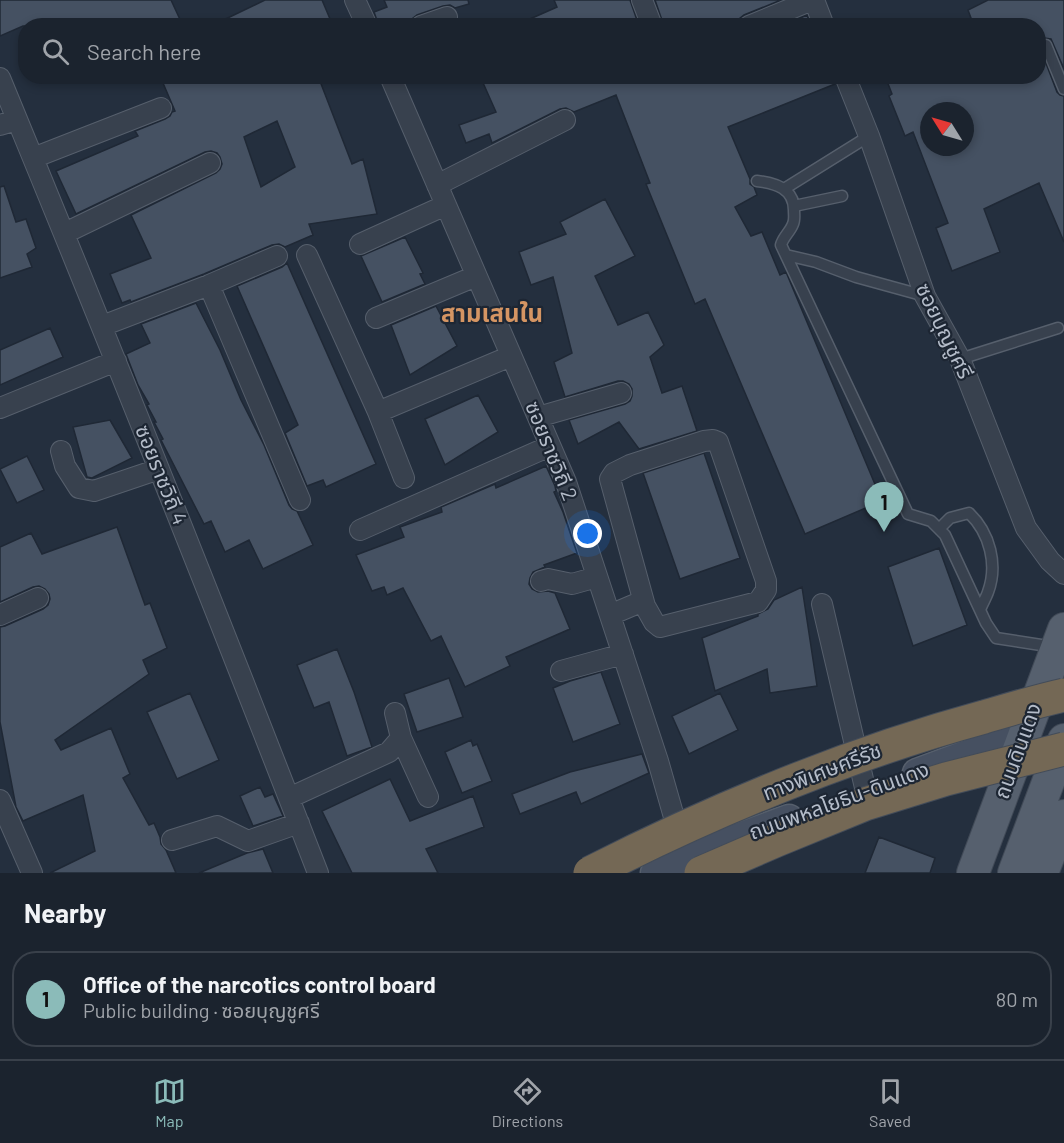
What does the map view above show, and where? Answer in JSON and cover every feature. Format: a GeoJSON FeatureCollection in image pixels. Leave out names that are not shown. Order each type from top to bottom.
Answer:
{"type":"FeatureCollection","features":[{"type":"Feature","properties":{"kind":"highway","name":"ทางพิเศษศรีรัช"},"geometry":{"type":"LineString","coordinates":[[590,873],[741,803],[841,762],[948,727],[1064,695]]}},
{"type":"Feature","properties":{"kind":"highway"},"geometry":{"type":"LineString","coordinates":[[692,868],[777,840],[865,804],[946,779],[1064,749]]}},
{"type":"Feature","properties":{"kind":"main road","name":"ถนนดินแดง"},"geometry":{"type":"LineString","coordinates":[[973,873],[1061,638]]}},
{"type":"Feature","properties":{"kind":"main road","name":"ถนนดินแดง"},"geometry":{"type":"LineString","coordinates":[[1014,873],[1064,740]]}},
{"type":"Feature","properties":{"kind":"main road"},"geometry":{"type":"LineString","coordinates":[[1041,873],[1064,816]]}},
{"type":"Feature","properties":{"kind":"street"},"geometry":{"type":"LineString","coordinates":[[355,0],[363,18]]}},
{"type":"Feature","properties":{"kind":"street"},"geometry":{"type":"LineString","coordinates":[[642,0],[649,18]]}},
{"type":"Feature","properties":{"kind":"street"},"geometry":{"type":"LineString","coordinates":[[769,18],[813,0],[821,18]]}},
{"type":"Feature","properties":{"kind":"street","name":"ซอยราชวิถี 4"},"geometry":{"type":"LineString","coordinates":[[0,78],[9,122],[33,158],[64,233],[212,600],[318,873]]}},
{"type":"Feature","properties":{"kind":"street","name":"ซอยราชวิถี 2"},"geometry":{"type":"LineString","coordinates":[[393,84],[566,482],[692,868]]}},
{"type":"Feature","properties":{"kind":"street","name":"ซอยบุญชูศรี"},"geometry":{"type":"LineString","coordinates":[[848,84],[869,136],[925,296],[960,359],[1026,528],[1050,561],[1064,574]]}},
{"type":"Feature","properties":{"kind":"street"},"geometry":{"type":"LineString","coordinates":[[33,158],[161,108]]}},
{"type":"Feature","properties":{"kind":"street"},"geometry":{"type":"LineString","coordinates":[[437,185],[565,120]]}},
{"type":"Feature","properties":{"kind":"street"},"geometry":{"type":"LineString","coordinates":[[64,233],[210,163]]}},
{"type":"Feature","properties":{"kind":"street"},"geometry":{"type":"LineString","coordinates":[[360,244],[446,205]]}},
{"type":"Feature","properties":{"kind":"street"},"geometry":{"type":"LineString","coordinates":[[306,255],[378,412],[404,478]]}},
{"type":"Feature","properties":{"kind":"street"},"geometry":{"type":"LineString","coordinates":[[102,326],[277,256]]}},
{"type":"Feature","properties":{"kind":"street"},"geometry":{"type":"LineString","coordinates":[[376,318],[476,276]]}},
{"type":"Feature","properties":{"kind":"street"},"geometry":{"type":"LineString","coordinates":[[209,285],[300,500]]}},
{"type":"Feature","properties":{"kind":"street"},"geometry":{"type":"LineString","coordinates":[[378,412],[511,356]]}},
{"type":"Feature","properties":{"kind":"street"},"geometry":{"type":"LineString","coordinates":[[0,408],[116,361]]}},
{"type":"Feature","properties":{"kind":"street"},"geometry":{"type":"LineString","coordinates":[[538,417],[621,393]]}},
{"type":"Feature","properties":{"kind":"street"},"geometry":{"type":"LineString","coordinates":[[704,441],[718,442],[766,581],[766,590],[758,602],[660,627],[654,622],[643,601],[610,479],[614,473],[630,465],[704,441]]}},
{"type":"Feature","properties":{"kind":"street"},"geometry":{"type":"LineString","coordinates":[[360,530],[550,446]]}},
{"type":"Feature","properties":{"kind":"street"},"geometry":{"type":"LineString","coordinates":[[61,451],[65,466],[79,488],[94,491],[159,469]]}},
{"type":"Feature","properties":{"kind":"street"},"geometry":{"type":"LineString","coordinates":[[541,581],[548,579],[572,584],[597,577]]}},
{"type":"Feature","properties":{"kind":"street"},"geometry":{"type":"LineString","coordinates":[[0,615],[38,598]]}},
{"type":"Feature","properties":{"kind":"street"},"geometry":{"type":"LineString","coordinates":[[610,615],[643,601]]}},
{"type":"Feature","properties":{"kind":"street"},"geometry":{"type":"LineString","coordinates":[[822,604],[866,792]]}},
{"type":"Feature","properties":{"kind":"street"},"geometry":{"type":"LineString","coordinates":[[561,671],[623,654]]}},
{"type":"Feature","properties":{"kind":"street"},"geometry":{"type":"LineString","coordinates":[[395,712],[401,738],[428,797]]}},
{"type":"Feature","properties":{"kind":"street","name":"ถนนพหลโยธิน-ดินแดง"},"geometry":{"type":"LineString","coordinates":[[655,873],[692,868],[866,792],[1025,733]]}},
{"type":"Feature","properties":{"kind":"street"},"geometry":{"type":"LineString","coordinates":[[289,798],[389,752],[401,738]]}},
{"type":"Feature","properties":{"kind":"street"},"geometry":{"type":"LineString","coordinates":[[0,800],[32,873]]}},
{"type":"Feature","properties":{"kind":"street"},"geometry":{"type":"LineString","coordinates":[[172,840],[216,826],[248,841],[299,824]]}},
{"type":"Feature","properties":{"kind":"lane"},"geometry":{"type":"LineString","coordinates":[[1046,45],[1064,89]]}},
{"type":"Feature","properties":{"kind":"lane"},"geometry":{"type":"LineString","coordinates":[[784,189],[869,136]]}},
{"type":"Feature","properties":{"kind":"lane"},"geometry":{"type":"LineString","coordinates":[[757,181],[771,183],[784,189],[794,202],[794,223],[781,245],[909,514],[931,521],[945,536],[986,623],[996,638],[1061,638]]}},
{"type":"Feature","properties":{"kind":"lane"},"geometry":{"type":"LineString","coordinates":[[794,206],[842,196]]}},
{"type":"Feature","properties":{"kind":"lane"},"geometry":{"type":"LineString","coordinates":[[786,255],[925,296]]}},
{"type":"Feature","properties":{"kind":"lane"},"geometry":{"type":"LineString","coordinates":[[960,359],[1058,328]]}},
{"type":"Feature","properties":{"kind":"lane"},"geometry":{"type":"LineString","coordinates":[[939,529],[950,518],[969,513],[980,525],[990,545],[993,569],[988,592],[980,610]]}},
{"type":"Feature","properties":{"kind":"building"},"geometry":{"type":"Polygon","coordinates":[[[0,0],[171,0],[179,18],[18,18],[18,28],[0,36],[0,0]]]}},
{"type":"Feature","properties":{"kind":"building"},"geometry":{"type":"Polygon","coordinates":[[[265,0],[322,0],[330,18],[228,18],[265,0]]]}},
{"type":"Feature","properties":{"kind":"building"},"geometry":{"type":"Polygon","coordinates":[[[384,0],[468,0],[469,4],[455,8],[450,5],[443,6],[413,18],[376,18],[374,12],[387,7],[384,0]]]}},
{"type":"Feature","properties":{"kind":"building"},"geometry":{"type":"Polygon","coordinates":[[[554,0],[630,0],[636,18],[532,18],[557,7],[554,0]]]}},
{"type":"Feature","properties":{"kind":"building"},"geometry":{"type":"Polygon","coordinates":[[[655,0],[781,0],[740,18],[661,18],[655,0]]]}},
{"type":"Feature","properties":{"kind":"building"},"geometry":{"type":"Polygon","coordinates":[[[988,0],[1064,0],[1064,69],[1051,39],[1046,38],[1046,18],[971,18],[968,10],[988,0]]]}},
{"type":"Feature","properties":{"kind":"building"},"geometry":{"type":"Polygon","coordinates":[[[1046,63],[1057,92],[1064,96],[1064,242],[1039,183],[984,209],[1000,252],[952,271],[936,228],[948,223],[922,156],[974,156],[974,102],[920,102],[920,150],[913,132],[905,136],[889,96],[892,94],[888,84],[1046,84],[1046,63]]]}},
{"type":"Feature","properties":{"kind":"building"},"geometry":{"type":"Polygon","coordinates":[[[163,84],[321,84],[352,164],[363,159],[377,214],[309,224],[313,235],[285,247],[279,244],[272,245],[204,274],[131,302],[130,300],[122,303],[110,274],[151,258],[131,215],[216,173],[222,164],[220,157],[211,151],[205,152],[76,214],[56,171],[138,136],[135,131],[165,119],[175,111],[163,84]],[[277,121],[244,137],[261,187],[295,167],[277,121]]]}},
{"type":"Feature","properties":{"kind":"building"},"geometry":{"type":"Polygon","coordinates":[[[484,84],[835,84],[728,127],[750,179],[750,184],[757,195],[735,207],[751,236],[762,232],[780,275],[786,272],[882,501],[805,534],[705,299],[695,304],[646,184],[650,183],[616,95],[574,112],[566,108],[560,109],[492,143],[489,134],[466,143],[459,125],[496,112],[484,84]]]}},
{"type":"Feature","properties":{"kind":"building"},"geometry":{"type":"Polygon","coordinates":[[[4,186],[16,222],[26,219],[36,248],[27,254],[32,267],[0,278],[0,187],[4,186]]]}},
{"type":"Feature","properties":{"kind":"building"},"geometry":{"type":"Polygon","coordinates":[[[605,199],[635,256],[595,276],[618,325],[648,312],[664,345],[650,357],[662,393],[682,386],[697,431],[639,449],[619,422],[578,444],[569,420],[625,404],[630,401],[632,389],[629,384],[618,381],[565,397],[554,362],[572,353],[553,277],[531,285],[519,252],[566,234],[560,222],[605,199]]]}},
{"type":"Feature","properties":{"kind":"building"},"geometry":{"type":"Polygon","coordinates":[[[405,237],[423,273],[420,274],[425,284],[382,302],[361,256],[405,237]]]}},
{"type":"Feature","properties":{"kind":"building"},"geometry":{"type":"Polygon","coordinates":[[[287,263],[376,464],[326,487],[323,480],[307,486],[285,433],[298,425],[237,286],[287,263]]]}},
{"type":"Feature","properties":{"kind":"building"},"geometry":{"type":"Polygon","coordinates":[[[196,303],[264,445],[289,505],[297,511],[313,545],[263,569],[249,540],[225,552],[211,521],[204,524],[161,440],[163,439],[147,405],[149,404],[138,385],[126,354],[150,343],[141,324],[196,303]]]}},
{"type":"Feature","properties":{"kind":"building"},"geometry":{"type":"Polygon","coordinates":[[[436,306],[457,346],[410,375],[391,325],[436,306]]]}},
{"type":"Feature","properties":{"kind":"building"},"geometry":{"type":"Polygon","coordinates":[[[50,328],[63,357],[0,385],[0,350],[50,328]]]}},
{"type":"Feature","properties":{"kind":"building"},"geometry":{"type":"Polygon","coordinates":[[[478,395],[498,432],[445,465],[425,419],[478,395]]]}},
{"type":"Feature","properties":{"kind":"building"},"geometry":{"type":"Polygon","coordinates":[[[110,420],[132,458],[92,478],[87,477],[73,427],[110,420]]]}},
{"type":"Feature","properties":{"kind":"building"},"geometry":{"type":"Polygon","coordinates":[[[704,453],[740,558],[680,579],[643,473],[704,453]]]}},
{"type":"Feature","properties":{"kind":"building"},"geometry":{"type":"Polygon","coordinates":[[[27,456],[44,490],[17,503],[0,469],[27,456]]]}},
{"type":"Feature","properties":{"kind":"building"},"geometry":{"type":"Polygon","coordinates":[[[546,466],[577,553],[544,565],[545,567],[533,572],[529,584],[538,592],[555,593],[570,629],[506,657],[510,666],[465,687],[441,636],[431,641],[403,588],[387,595],[384,587],[372,591],[356,555],[404,537],[400,527],[442,512],[441,507],[495,484],[496,488],[546,466]]]}},
{"type":"Feature","properties":{"kind":"building"},"geometry":{"type":"Polygon","coordinates":[[[117,527],[145,605],[150,603],[167,648],[143,660],[149,674],[55,740],[61,750],[111,728],[130,774],[123,778],[149,825],[154,823],[161,844],[176,873],[50,873],[95,851],[83,795],[23,821],[16,807],[0,722],[0,627],[43,609],[48,605],[50,599],[45,589],[39,586],[0,602],[0,547],[31,533],[42,554],[117,527]]]}},
{"type":"Feature","properties":{"kind":"building"},"geometry":{"type":"Polygon","coordinates":[[[939,548],[967,625],[913,646],[888,567],[939,548]]]}},
{"type":"Feature","properties":{"kind":"building"},"geometry":{"type":"Polygon","coordinates":[[[802,587],[817,686],[770,693],[767,669],[715,691],[702,638],[758,616],[768,609],[774,600],[802,587]]]}},
{"type":"Feature","properties":{"kind":"building"},"geometry":{"type":"Polygon","coordinates":[[[337,649],[372,747],[347,756],[329,702],[314,708],[297,665],[337,649]]]}},
{"type":"Feature","properties":{"kind":"building"},"geometry":{"type":"Polygon","coordinates":[[[601,672],[620,724],[573,742],[553,688],[601,672]]]}},
{"type":"Feature","properties":{"kind":"building"},"geometry":{"type":"Polygon","coordinates":[[[449,678],[463,717],[417,732],[404,694],[449,678]]]}},
{"type":"Feature","properties":{"kind":"building"},"geometry":{"type":"Polygon","coordinates":[[[190,693],[219,760],[177,779],[147,712],[190,693]]]}},
{"type":"Feature","properties":{"kind":"building"},"geometry":{"type":"Polygon","coordinates":[[[720,693],[738,730],[689,754],[672,716],[720,693]]]}},
{"type":"Feature","properties":{"kind":"building"},"geometry":{"type":"Polygon","coordinates":[[[471,740],[473,746],[477,744],[492,781],[462,793],[445,752],[471,740]]]}},
{"type":"Feature","properties":{"kind":"building"},"geometry":{"type":"Polygon","coordinates":[[[642,754],[649,773],[581,804],[576,792],[520,814],[512,794],[570,772],[642,754]]]}},
{"type":"Feature","properties":{"kind":"building"},"geometry":{"type":"Polygon","coordinates":[[[390,779],[410,821],[473,796],[484,827],[426,849],[438,873],[352,873],[322,811],[390,779]]]}},
{"type":"Feature","properties":{"kind":"building"},"geometry":{"type":"Polygon","coordinates":[[[260,787],[265,797],[273,794],[283,816],[253,826],[240,796],[260,787]]]}},
{"type":"Feature","properties":{"kind":"building"},"geometry":{"type":"Polygon","coordinates":[[[879,837],[935,858],[930,873],[865,873],[879,837]]]}},
{"type":"Feature","properties":{"kind":"building"},"geometry":{"type":"Polygon","coordinates":[[[263,849],[273,873],[199,873],[247,853],[263,849]]]}},
{"type":"Feature","properties":{"kind":"place","name":"Office of the narcotics control board"},"geometry":{"type":"Point","coordinates":[884,532]}},
{"type":"Feature","properties":{"kind":"district","name":"สามเสนใน"},"geometry":{"type":"Point","coordinates":[492,314]}}]}
